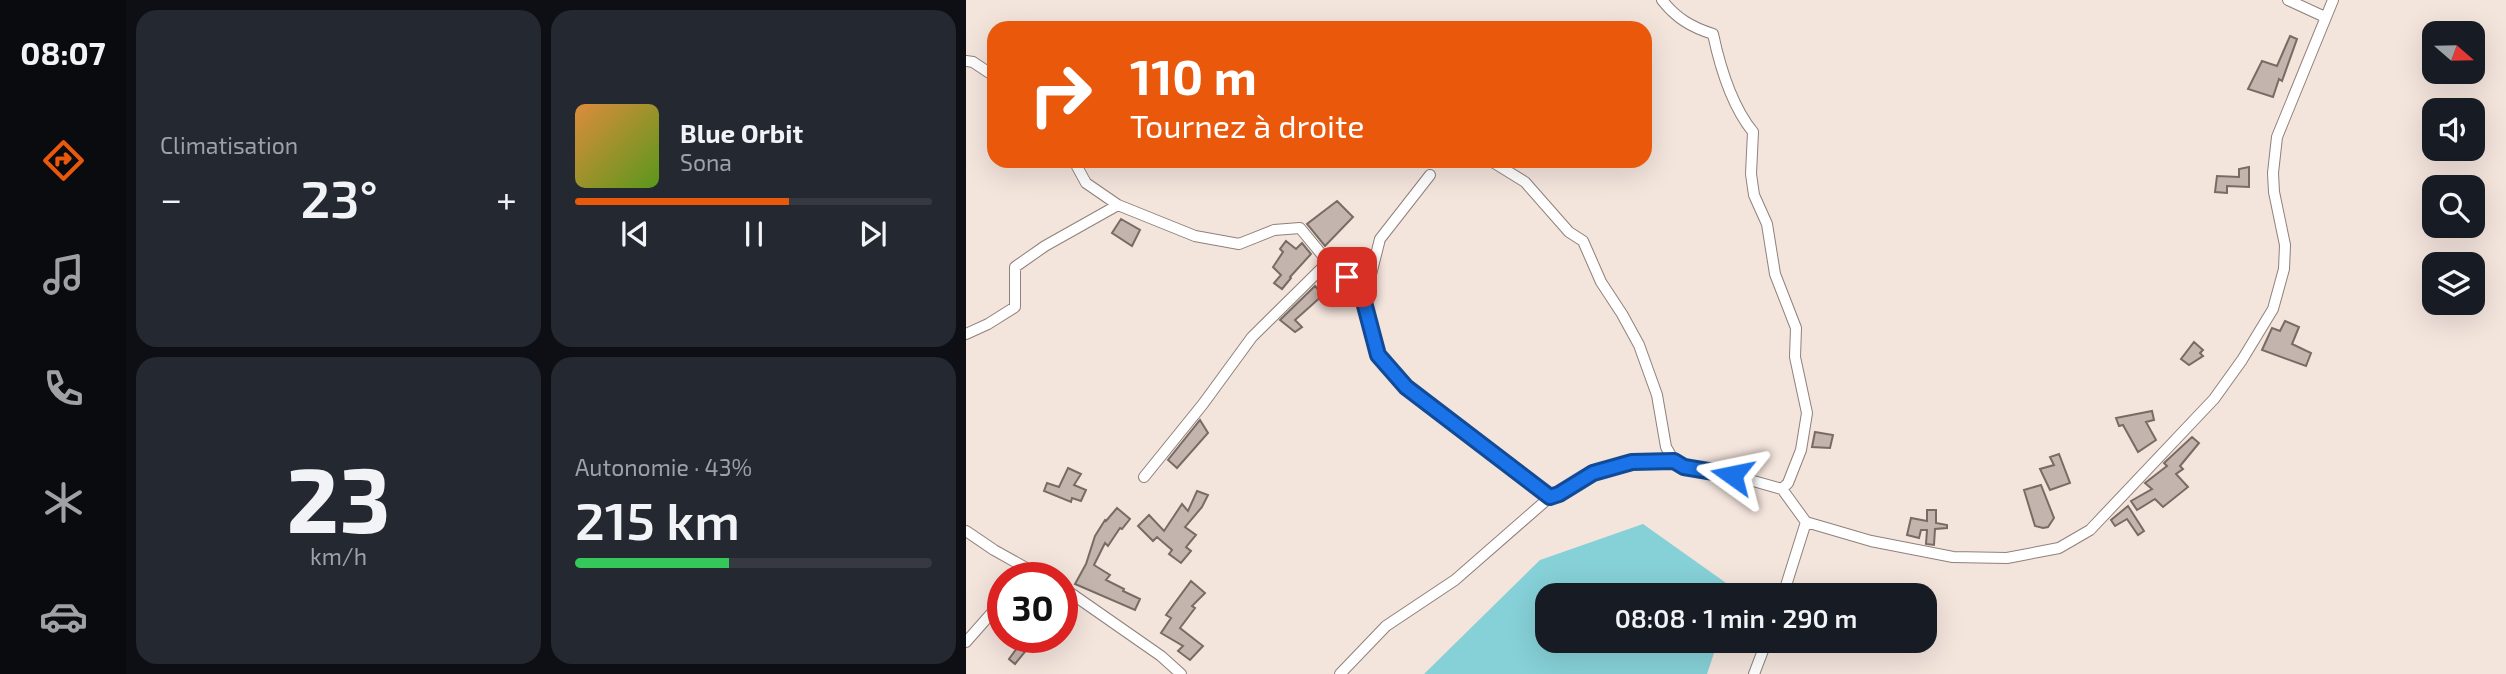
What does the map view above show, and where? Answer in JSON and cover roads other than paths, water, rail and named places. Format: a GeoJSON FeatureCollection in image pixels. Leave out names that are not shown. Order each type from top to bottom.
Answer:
{"type":"FeatureCollection","features":[{"type":"Feature","properties":{"kind":"street"},"geometry":{"type":"LineString","coordinates":[[1662,0],[1671,12],[1692,27],[1713,34],[1739,115],[1752,132],[1751,174],[1754,195],[1767,224],[1775,274],[1796,328],[1796,357],[1807,413],[1801,450],[1788,483],[1782,489]]}},
{"type":"Feature","properties":{"kind":"street"},"geometry":{"type":"LineString","coordinates":[[2288,0],[2325,17]]}},
{"type":"Feature","properties":{"kind":"street"},"geometry":{"type":"LineString","coordinates":[[1340,674],[1386,626],[1455,580],[1550,497],[1593,473],[1632,462],[1674,461],[1684,467],[1732,475],[1782,489],[1806,522],[1871,541],[1953,557],[2007,558],[2059,548],[2090,530],[2214,399],[2273,309],[2284,269],[2285,244],[2274,192],[2277,137],[2333,0]]}},
{"type":"Feature","properties":{"kind":"street"},"geometry":{"type":"LineString","coordinates":[[966,61],[973,62],[987,71]]}},
{"type":"Feature","properties":{"kind":"street"},"geometry":{"type":"LineString","coordinates":[[1078,168],[1086,183],[1118,205],[1195,236],[1239,244],[1275,230],[1300,228],[1328,262],[1367,292]]}},
{"type":"Feature","properties":{"kind":"street"},"geometry":{"type":"LineString","coordinates":[[1502,168],[1525,182],[1569,232],[1583,241],[1601,282],[1640,345],[1657,395],[1667,447],[1674,461]]}},
{"type":"Feature","properties":{"kind":"street"},"geometry":{"type":"LineString","coordinates":[[1430,175],[1380,239],[1364,302],[1378,355],[1406,387],[1550,497]]}},
{"type":"Feature","properties":{"kind":"street"},"geometry":{"type":"LineString","coordinates":[[966,334],[1014,307],[1015,267],[1045,246],[1118,205]]}},
{"type":"Feature","properties":{"kind":"street"},"geometry":{"type":"LineString","coordinates":[[1144,477],[1203,404],[1252,337],[1328,262]]}},
{"type":"Feature","properties":{"kind":"street"},"geometry":{"type":"LineString","coordinates":[[1787,583],[1806,522]]}},
{"type":"Feature","properties":{"kind":"street"},"geometry":{"type":"LineString","coordinates":[[966,531],[1011,562]]}},
{"type":"Feature","properties":{"kind":"street"},"geometry":{"type":"LineString","coordinates":[[1078,598],[1161,656],[1181,674]]}},
{"type":"Feature","properties":{"kind":"street"},"geometry":{"type":"LineString","coordinates":[[966,642],[987,618]]}},
{"type":"Feature","properties":{"kind":"street"},"geometry":{"type":"LineString","coordinates":[[1754,674],[1762,653]]}},
{"type":"Feature","properties":{"kind":"water"},"geometry":{"type":"Polygon","coordinates":[[[1643,524],[1726,583],[1535,583],[1535,653],[1714,653],[1707,674],[1424,674],[1540,560],[1643,524]]]}}]}
